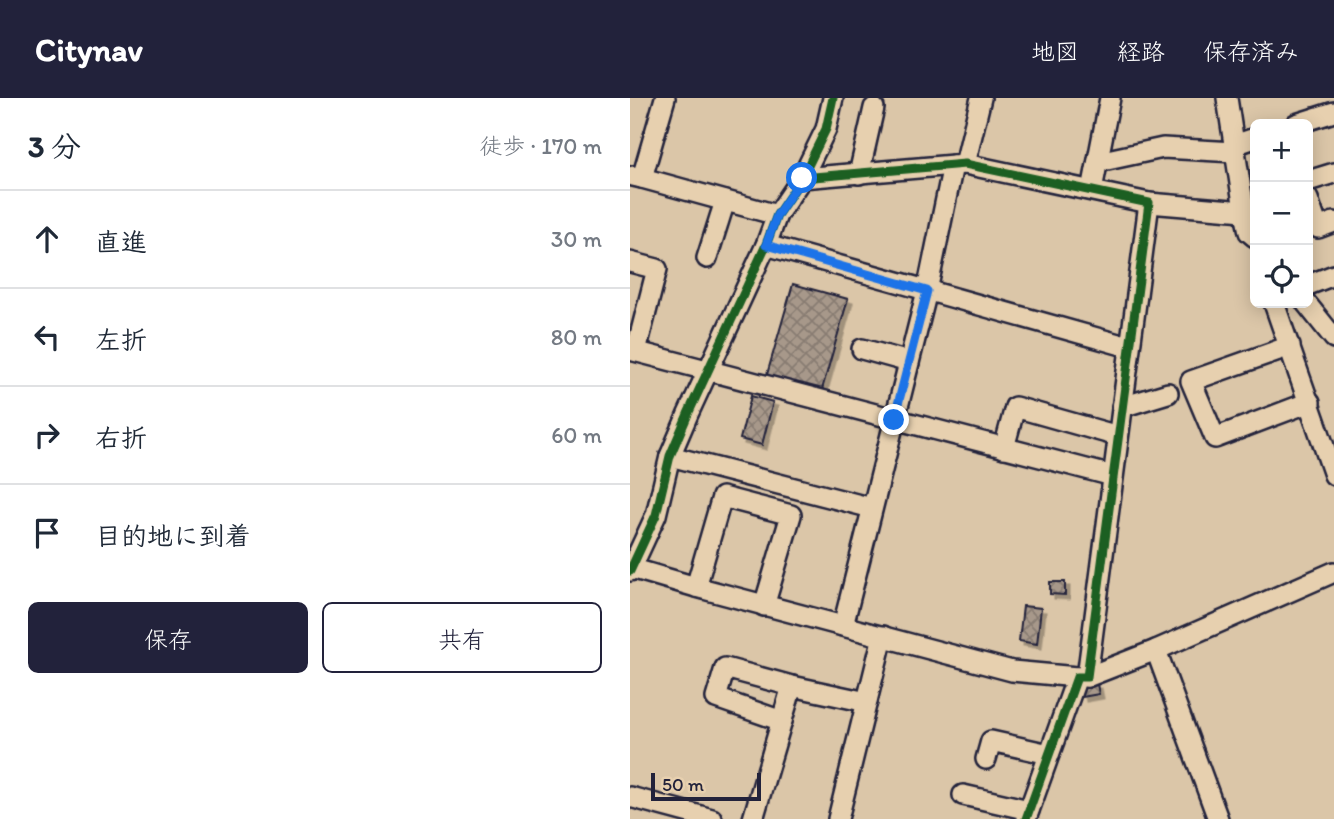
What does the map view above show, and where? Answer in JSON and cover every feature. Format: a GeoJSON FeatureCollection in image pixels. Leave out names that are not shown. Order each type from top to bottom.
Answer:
{"type":"FeatureCollection","features":[{"type":"Feature","properties":{"kind":"street"},"geometry":{"type":"LineString","coordinates":[[665,98],[636,177],[777,215]]}},
{"type":"Feature","properties":{"kind":"street"},"geometry":{"type":"LineString","coordinates":[[833,98],[826,129],[802,178],[777,215],[766,245],[670,456],[656,514],[631,569],[1012,671],[1082,677],[1156,650],[1334,572]]}},
{"type":"Feature","properties":{"kind":"street"},"geometry":{"type":"LineString","coordinates":[[843,626],[959,165],[981,98]]}},
{"type":"Feature","properties":{"kind":"street"},"geometry":{"type":"LineString","coordinates":[[1092,191],[1110,98]]}},
{"type":"Feature","properties":{"kind":"street"},"geometry":{"type":"LineString","coordinates":[[1227,98],[1234,149],[1250,222]]}},
{"type":"Feature","properties":{"kind":"street"},"geometry":{"type":"LineString","coordinates":[[859,174],[874,108]]}},
{"type":"Feature","properties":{"kind":"street"},"geometry":{"type":"LineString","coordinates":[[1312,119],[1334,112]]}},
{"type":"Feature","properties":{"kind":"street"},"geometry":{"type":"LineString","coordinates":[[1098,162],[1163,148],[1234,149],[1250,141]]}},
{"type":"Feature","properties":{"kind":"street"},"geometry":{"type":"LineString","coordinates":[[802,178],[959,165],[1149,203],[1247,204]]}},
{"type":"Feature","properties":{"kind":"street"},"geometry":{"type":"LineString","coordinates":[[1313,179],[1334,173]]}},
{"type":"Feature","properties":{"kind":"street"},"geometry":{"type":"LineString","coordinates":[[707,258],[724,201]]}},
{"type":"Feature","properties":{"kind":"street"},"geometry":{"type":"LineString","coordinates":[[963,795],[1028,815],[1049,754],[1082,677],[1113,476],[1149,203]]}},
{"type":"Feature","properties":{"kind":"street"},"geometry":{"type":"LineString","coordinates":[[1313,213],[1318,228],[1334,222]]}},
{"type":"Feature","properties":{"kind":"street"},"geometry":{"type":"LineString","coordinates":[[766,245],[1129,347]]}},
{"type":"Feature","properties":{"kind":"street"},"geometry":{"type":"LineString","coordinates":[[630,262],[657,269],[633,350],[1113,476]]}},
{"type":"Feature","properties":{"kind":"street"},"geometry":{"type":"LineString","coordinates":[[1313,283],[1334,275]]}},
{"type":"Feature","properties":{"kind":"street"},"geometry":{"type":"LineString","coordinates":[[1277,308],[1334,475]]}},
{"type":"Feature","properties":{"kind":"street"},"geometry":{"type":"LineString","coordinates":[[1310,308],[1332,333]]}},
{"type":"Feature","properties":{"kind":"street"},"geometry":{"type":"LineString","coordinates":[[1290,346],[1191,382],[1214,438],[1310,402]]}},
{"type":"Feature","properties":{"kind":"street"},"geometry":{"type":"LineString","coordinates":[[862,349],[909,362]]}},
{"type":"Feature","properties":{"kind":"street"},"geometry":{"type":"LineString","coordinates":[[1122,407],[1168,393]]}},
{"type":"Feature","properties":{"kind":"street"},"geometry":{"type":"LineString","coordinates":[[1004,448],[1015,407],[1118,436]]}},
{"type":"Feature","properties":{"kind":"street"},"geometry":{"type":"LineString","coordinates":[[670,456],[872,508]]}},
{"type":"Feature","properties":{"kind":"street"},"geometry":{"type":"LineString","coordinates":[[696,587],[722,497],[791,515],[764,606]]}},
{"type":"Feature","properties":{"kind":"street"},"geometry":{"type":"LineString","coordinates":[[838,819],[883,636]]}},
{"type":"Feature","properties":{"kind":"street"},"geometry":{"type":"LineString","coordinates":[[1156,650],[1218,819]]}},
{"type":"Feature","properties":{"kind":"street"},"geometry":{"type":"LineString","coordinates":[[782,721],[716,698],[724,668],[867,702]]}},
{"type":"Feature","properties":{"kind":"street"},"geometry":{"type":"LineString","coordinates":[[753,819],[792,686]]}},
{"type":"Feature","properties":{"kind":"street"},"geometry":{"type":"LineString","coordinates":[[986,759],[990,741],[1049,754]]}},
{"type":"Feature","properties":{"kind":"street"},"geometry":{"type":"LineString","coordinates":[[630,797],[712,819]]}},
{"type":"Feature","properties":{"kind":"building"},"geometry":{"type":"Polygon","coordinates":[[[793,284],[848,299],[821,393],[766,378],[793,284]]]}},
{"type":"Feature","properties":{"kind":"building"},"geometry":{"type":"Polygon","coordinates":[[[751,396],[773,402],[762,445],[740,439],[751,396]]]}},
{"type":"Feature","properties":{"kind":"building"},"geometry":{"type":"Polygon","coordinates":[[[1050,582],[1065,582],[1065,595],[1050,594],[1050,582]]]}},
{"type":"Feature","properties":{"kind":"building"},"geometry":{"type":"Polygon","coordinates":[[[1023,606],[1041,608],[1037,644],[1019,641],[1023,606]]]}},
{"type":"Feature","properties":{"kind":"building"},"geometry":{"type":"Polygon","coordinates":[[[1097,684],[1099,694],[1082,697],[1080,686],[1097,684]]]}},
{"type":"Feature","properties":{"kind":"cycle path"},"geometry":{"type":"LineString","coordinates":[[630,571],[656,515],[670,456],[688,414],[766,245],[777,215],[802,178],[826,129],[833,98]]}},
{"type":"Feature","properties":{"kind":"cycle path"},"geometry":{"type":"LineString","coordinates":[[802,178],[965,164],[1149,203],[1087,677],[1077,677],[1026,819]]}},
{"type":"Feature","properties":{"kind":"route"},"geometry":{"type":"LineString","coordinates":[[802,178],[777,215],[766,245],[927,291],[894,420]]}}]}
